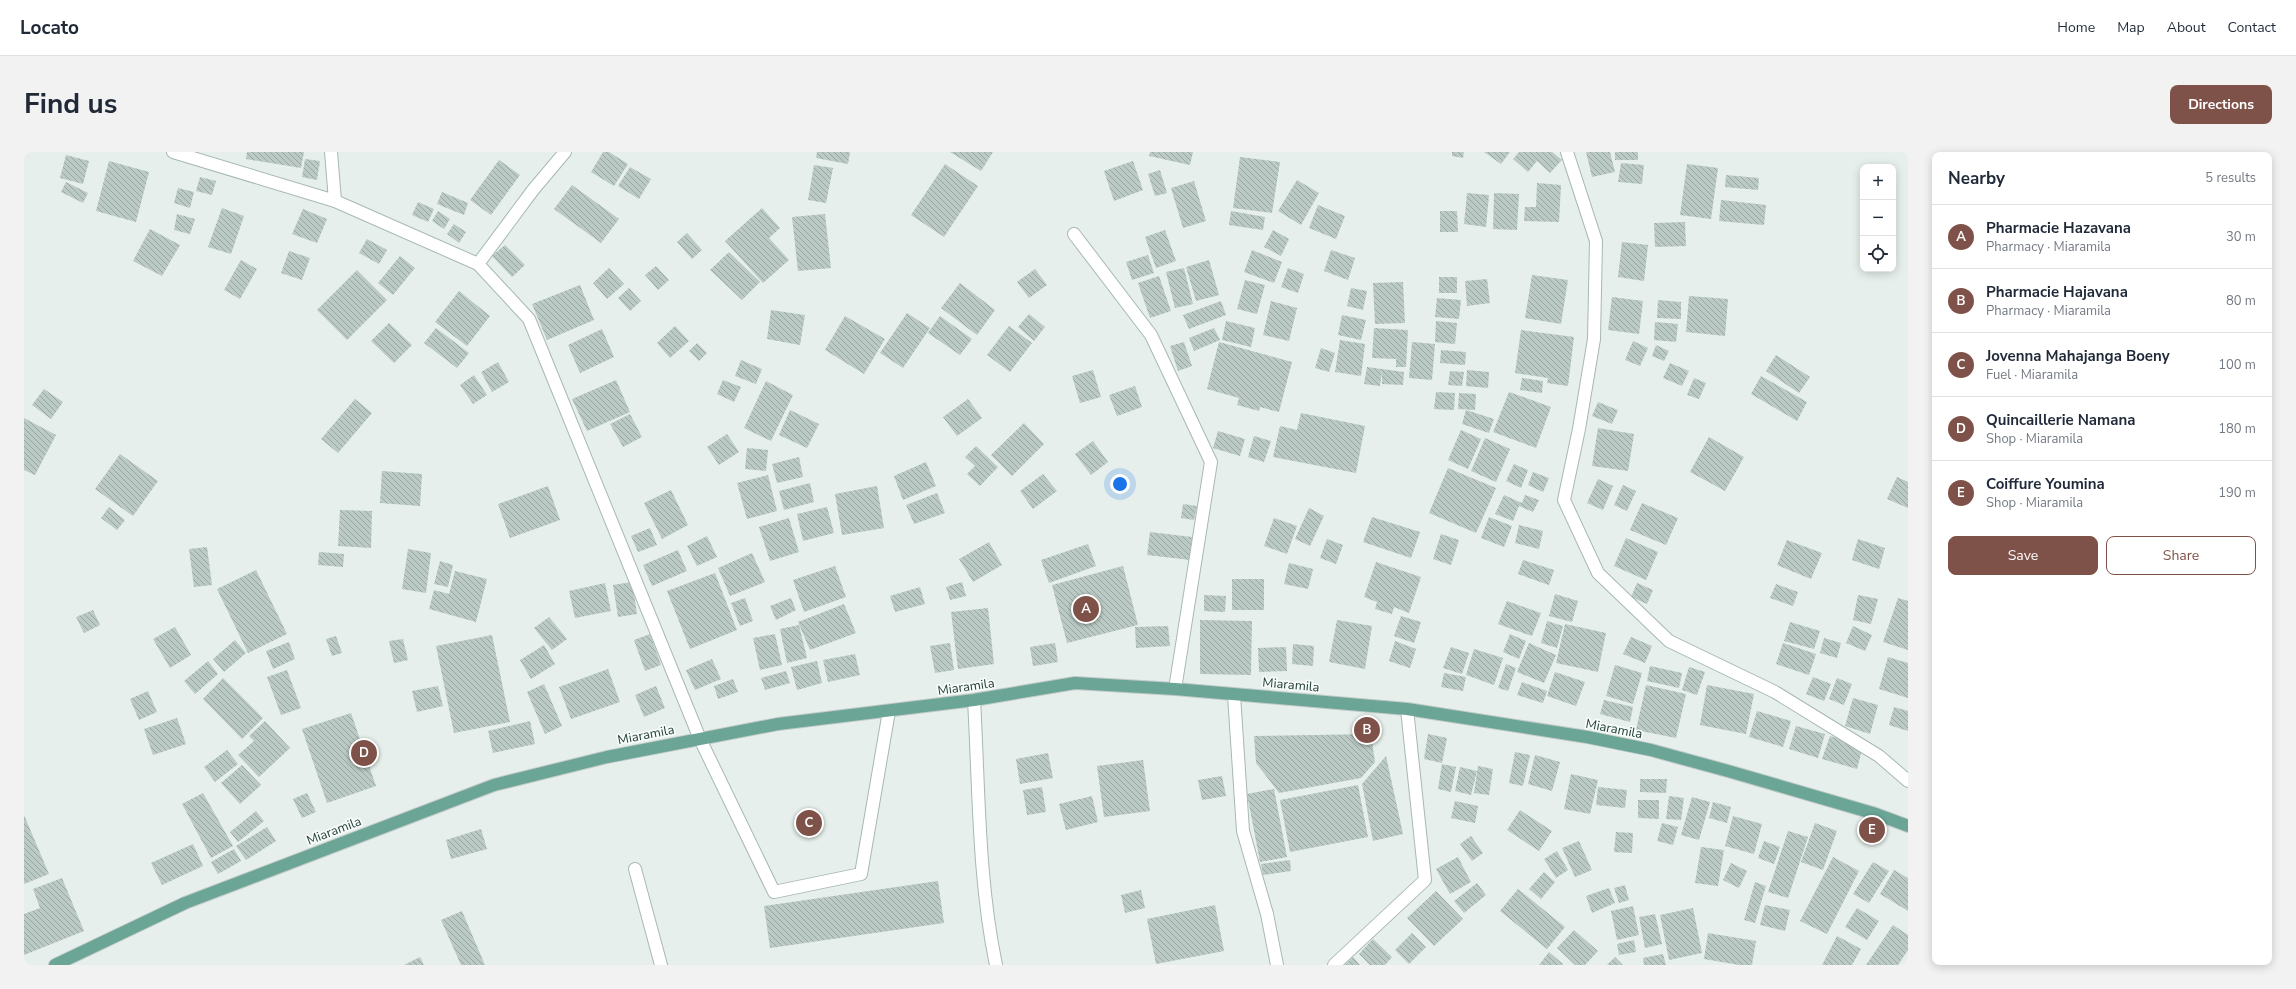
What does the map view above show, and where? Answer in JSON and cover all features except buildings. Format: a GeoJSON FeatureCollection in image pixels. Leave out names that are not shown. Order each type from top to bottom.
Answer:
{"type":"FeatureCollection","features":[{"type":"Feature","properties":{"kind":"main road","name":"Miaramila"},"geometry":{"type":"LineString","coordinates":[[55,965],[185,902],[494,785],[607,757],[778,724],[974,700],[1075,683],[1175,689],[1407,709],[1587,737],[1651,750],[1876,814],[1908,826]]}},
{"type":"Feature","properties":{"kind":"street"},"geometry":{"type":"LineString","coordinates":[[173,152],[335,201],[478,264],[529,319],[700,739],[774,892],[861,874],[889,711]]}},
{"type":"Feature","properties":{"kind":"street"},"geometry":{"type":"LineString","coordinates":[[331,152],[335,201]]}},
{"type":"Feature","properties":{"kind":"street"},"geometry":{"type":"LineString","coordinates":[[478,264],[533,190],[565,152]]}},
{"type":"Feature","properties":{"kind":"street"},"geometry":{"type":"LineString","coordinates":[[1567,152],[1596,241],[1594,339],[1579,429],[1564,500],[1598,573],[1669,641],[1775,692],[1879,756],[1908,781]]}},
{"type":"Feature","properties":{"kind":"street"},"geometry":{"type":"LineString","coordinates":[[1074,234],[1151,335],[1211,462],[1175,689]]}},
{"type":"Feature","properties":{"kind":"street"},"geometry":{"type":"LineString","coordinates":[[1234,695],[1243,831],[1267,914],[1277,965]]}},
{"type":"Feature","properties":{"kind":"street"},"geometry":{"type":"LineString","coordinates":[[974,700],[983,864],[991,942],[996,965]]}},
{"type":"Feature","properties":{"kind":"street"},"geometry":{"type":"LineString","coordinates":[[1334,965],[1425,880],[1407,709]]}},
{"type":"Feature","properties":{"kind":"street"},"geometry":{"type":"LineString","coordinates":[[635,869],[661,965]]}},
{"type":"Feature","properties":{"kind":"place","name":"Pharmacie Hazavana"},"geometry":{"type":"Point","coordinates":[1086,609]}},
{"type":"Feature","properties":{"kind":"place","name":"Pharmacie Hajavana"},"geometry":{"type":"Point","coordinates":[1367,730]}},
{"type":"Feature","properties":{"kind":"place","name":"Quincaillerie Namana"},"geometry":{"type":"Point","coordinates":[364,753]}},
{"type":"Feature","properties":{"kind":"place","name":"Jovenna Mahajanga Boeny"},"geometry":{"type":"Point","coordinates":[809,823]}},
{"type":"Feature","properties":{"kind":"place","name":"Coiffure Youmina"},"geometry":{"type":"Point","coordinates":[1872,830]}}]}
